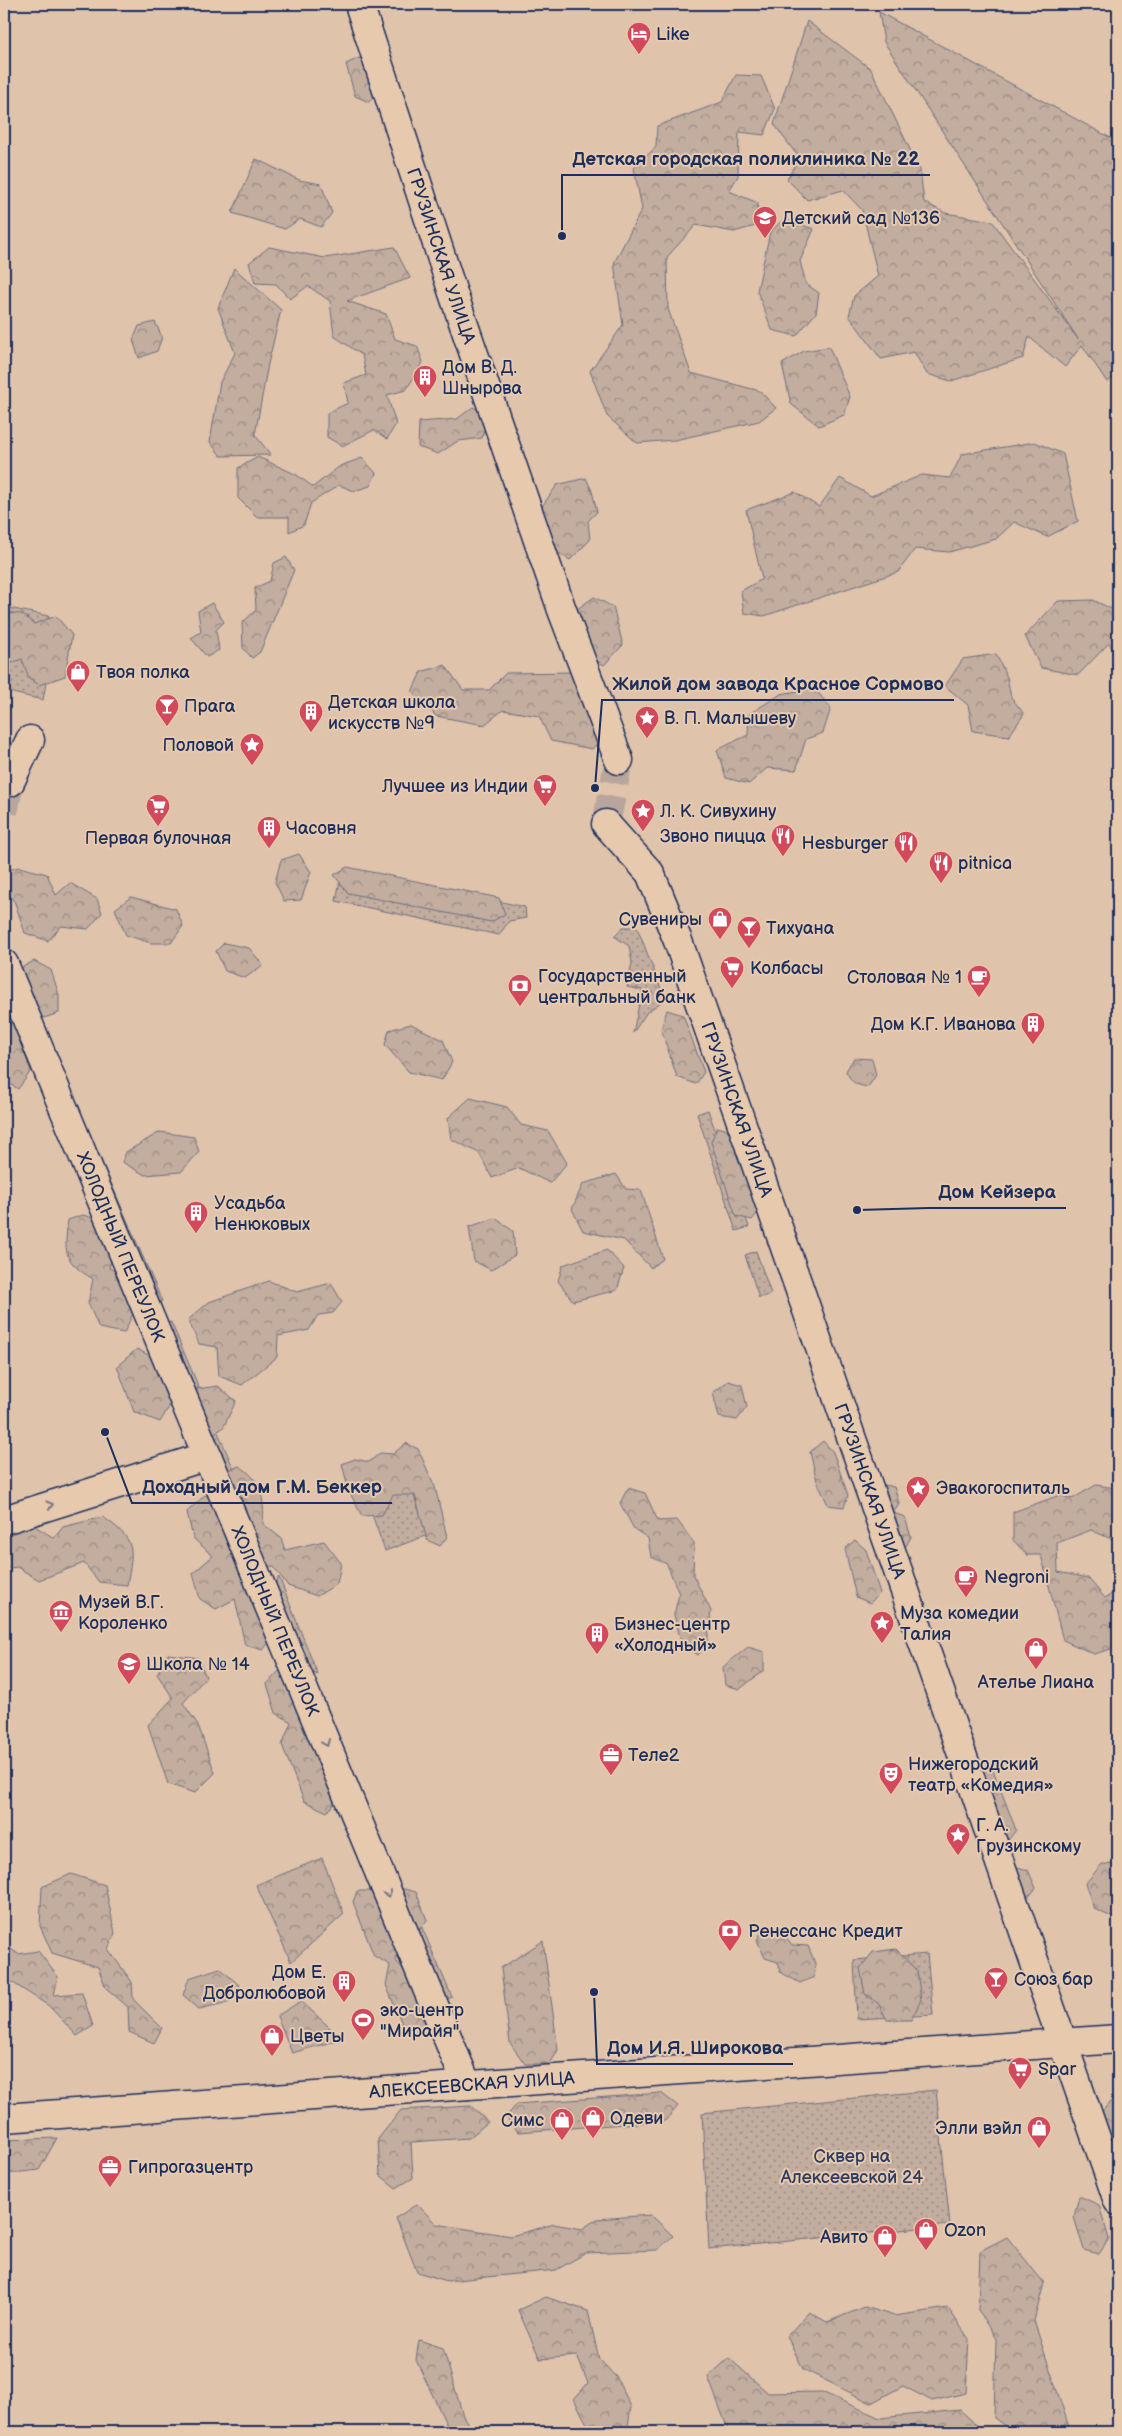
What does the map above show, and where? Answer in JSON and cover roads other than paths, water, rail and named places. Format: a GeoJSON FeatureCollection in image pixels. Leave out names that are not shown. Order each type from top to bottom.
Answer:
{"type":"FeatureCollection","features":[{"type":"Feature","properties":{"kind":"street","name":"ГРУЗИНСКАЯ УЛИЦА"},"geometry":{"type":"LineString","coordinates":[[359,4],[444,266],[562,610],[619,760]]}},
{"type":"Feature","properties":{"kind":"street"},"geometry":{"type":"LineString","coordinates":[[10,782],[30,740]]}},
{"type":"Feature","properties":{"kind":"street","name":"ГРУЗИНСКАЯ УЛИЦА"},"geometry":{"type":"LineString","coordinates":[[606,824],[650,873],[678,941],[1118,2201]]}},
{"type":"Feature","properties":{"kind":"street","name":"ХОЛОДНЫЙ ПЕРЕУЛОК"},"geometry":{"type":"LineString","coordinates":[[4,964],[467,2085]]}},
{"type":"Feature","properties":{"kind":"street"},"geometry":{"type":"LineString","coordinates":[[4,1520],[207,1456]]}},
{"type":"Feature","properties":{"kind":"street","name":"АЛЕКСЕЕВСКАЯ УЛИЦА"},"geometry":{"type":"LineString","coordinates":[[4,2118],[1118,2040]]}},
{"type":"Feature","properties":{"kind":"tunnel"},"geometry":{"type":"LineString","coordinates":[[606,824],[619,760]]}},
{"type":"Feature","properties":{"kind":"tunnel"},"geometry":{"type":"LineString","coordinates":[[4,812],[10,782]]}},
{"type":"Feature","properties":{"kind":"place","name":"Like"},"geometry":{"type":"Point","coordinates":[639,55]}},
{"type":"Feature","properties":{"kind":"place","name":"Детская городская поликлиника № 22"},"geometry":{"type":"Point","coordinates":[562,236]}},
{"type":"Feature","properties":{"kind":"place","name":"Детский сад №136"},"geometry":{"type":"Point","coordinates":[765,239]}},
{"type":"Feature","properties":{"kind":"place","name":"Дом В. Д. Шнырова"},"geometry":{"type":"Point","coordinates":[425,398]}},
{"type":"Feature","properties":{"kind":"place","name":"Твоя полка"},"geometry":{"type":"Point","coordinates":[78,693]}},
{"type":"Feature","properties":{"kind":"place","name":"Прага"},"geometry":{"type":"Point","coordinates":[167,727]}},
{"type":"Feature","properties":{"kind":"place","name":"Детская школа искусств №9"},"geometry":{"type":"Point","coordinates":[311,733]}},
{"type":"Feature","properties":{"kind":"place","name":"В. П. Малышеву"},"geometry":{"type":"Point","coordinates":[647,739]}},
{"type":"Feature","properties":{"kind":"place","name":"Половой"},"geometry":{"type":"Point","coordinates":[252,766]}},
{"type":"Feature","properties":{"kind":"place","name":"Жилой дом завода Красное Сормово"},"geometry":{"type":"Point","coordinates":[595,788]}},
{"type":"Feature","properties":{"kind":"place","name":"Лучшее из Индии"},"geometry":{"type":"Point","coordinates":[545,807]}},
{"type":"Feature","properties":{"kind":"place","name":"Первая булочная"},"geometry":{"type":"Point","coordinates":[158,827]}},
{"type":"Feature","properties":{"kind":"place","name":"Л. К. Сивухину"},"geometry":{"type":"Point","coordinates":[643,832]}},
{"type":"Feature","properties":{"kind":"place","name":"Часовня"},"geometry":{"type":"Point","coordinates":[269,849]}},
{"type":"Feature","properties":{"kind":"place","name":"Звоно пицца"},"geometry":{"type":"Point","coordinates":[783,857]}},
{"type":"Feature","properties":{"kind":"place","name":"Hesburger"},"geometry":{"type":"Point","coordinates":[906,864]}},
{"type":"Feature","properties":{"kind":"place","name":"pitnica"},"geometry":{"type":"Point","coordinates":[941,884]}},
{"type":"Feature","properties":{"kind":"place","name":"Сувениры"},"geometry":{"type":"Point","coordinates":[720,940]}},
{"type":"Feature","properties":{"kind":"place","name":"Тихуана"},"geometry":{"type":"Point","coordinates":[749,949]}},
{"type":"Feature","properties":{"kind":"place","name":"Колбасы"},"geometry":{"type":"Point","coordinates":[732,989]}},
{"type":"Feature","properties":{"kind":"place","name":"Столовая № 1"},"geometry":{"type":"Point","coordinates":[979,998]}},
{"type":"Feature","properties":{"kind":"place","name":"Государственный центральный банк"},"geometry":{"type":"Point","coordinates":[520,1007]}},
{"type":"Feature","properties":{"kind":"place","name":"Дом К.Г. Иванова"},"geometry":{"type":"Point","coordinates":[1033,1045]}},
{"type":"Feature","properties":{"kind":"place","name":"Дом Кейзера"},"geometry":{"type":"Point","coordinates":[857,1210]}},
{"type":"Feature","properties":{"kind":"place","name":"Усадьба Ненюковых"},"geometry":{"type":"Point","coordinates":[196,1234]}},
{"type":"Feature","properties":{"kind":"place","name":"Доходный дом Г.М. Беккер"},"geometry":{"type":"Point","coordinates":[105,1432]}},
{"type":"Feature","properties":{"kind":"place","name":"Эвакогоспиталь"},"geometry":{"type":"Point","coordinates":[918,1509]}},
{"type":"Feature","properties":{"kind":"place","name":"Negroni"},"geometry":{"type":"Point","coordinates":[966,1598]}},
{"type":"Feature","properties":{"kind":"place","name":"Музей В.Г. Короленко"},"geometry":{"type":"Point","coordinates":[61,1633]}},
{"type":"Feature","properties":{"kind":"place","name":"Муза комедии Талия"},"geometry":{"type":"Point","coordinates":[882,1644]}},
{"type":"Feature","properties":{"kind":"place","name":"Бизнес-центр «Холодный»"},"geometry":{"type":"Point","coordinates":[597,1655]}},
{"type":"Feature","properties":{"kind":"place","name":"Ателье Лиана"},"geometry":{"type":"Point","coordinates":[1036,1670]}},
{"type":"Feature","properties":{"kind":"place","name":"Школа № 14"},"geometry":{"type":"Point","coordinates":[129,1685]}},
{"type":"Feature","properties":{"kind":"place","name":"Теле2"},"geometry":{"type":"Point","coordinates":[611,1776]}},
{"type":"Feature","properties":{"kind":"place","name":"Нижегородский театр «Комедия»"},"geometry":{"type":"Point","coordinates":[891,1795]}},
{"type":"Feature","properties":{"kind":"place","name":"Г. А. Грузинскому"},"geometry":{"type":"Point","coordinates":[958,1856]}},
{"type":"Feature","properties":{"kind":"place","name":"Ренессанс Кредит"},"geometry":{"type":"Point","coordinates":[730,1952]}},
{"type":"Feature","properties":{"kind":"place","name":"Дом И.Я. Широкова"},"geometry":{"type":"Point","coordinates":[594,1992]}},
{"type":"Feature","properties":{"kind":"place","name":"Союз бар"},"geometry":{"type":"Point","coordinates":[996,2000]}},
{"type":"Feature","properties":{"kind":"place","name":"Дом Е. Добролюбовой"},"geometry":{"type":"Point","coordinates":[344,2003]}},
{"type":"Feature","properties":{"kind":"place","name":"эко-центр \"Мирайя\""},"geometry":{"type":"Point","coordinates":[363,2041]}},
{"type":"Feature","properties":{"kind":"place","name":"Цветы"},"geometry":{"type":"Point","coordinates":[272,2057]}},
{"type":"Feature","properties":{"kind":"place","name":"Spar"},"geometry":{"type":"Point","coordinates":[1020,2090]}},
{"type":"Feature","properties":{"kind":"place","name":"Одеви"},"geometry":{"type":"Point","coordinates":[593,2139]}},
{"type":"Feature","properties":{"kind":"place","name":"Симс"},"geometry":{"type":"Point","coordinates":[562,2141]}},
{"type":"Feature","properties":{"kind":"place","name":"Элли вэйл"},"geometry":{"type":"Point","coordinates":[1039,2149]}},
{"type":"Feature","properties":{"kind":"place","name":"Гипрогазцентр"},"geometry":{"type":"Point","coordinates":[110,2188]}},
{"type":"Feature","properties":{"kind":"place","name":"Ozon"},"geometry":{"type":"Point","coordinates":[926,2251]}},
{"type":"Feature","properties":{"kind":"place","name":"Авито"},"geometry":{"type":"Point","coordinates":[885,2258]}},
{"type":"Feature","properties":{"kind":"park label","name":"Сквер на Алексеевской 24"},"geometry":{"type":"Point","coordinates":[852,2166]}}]}
